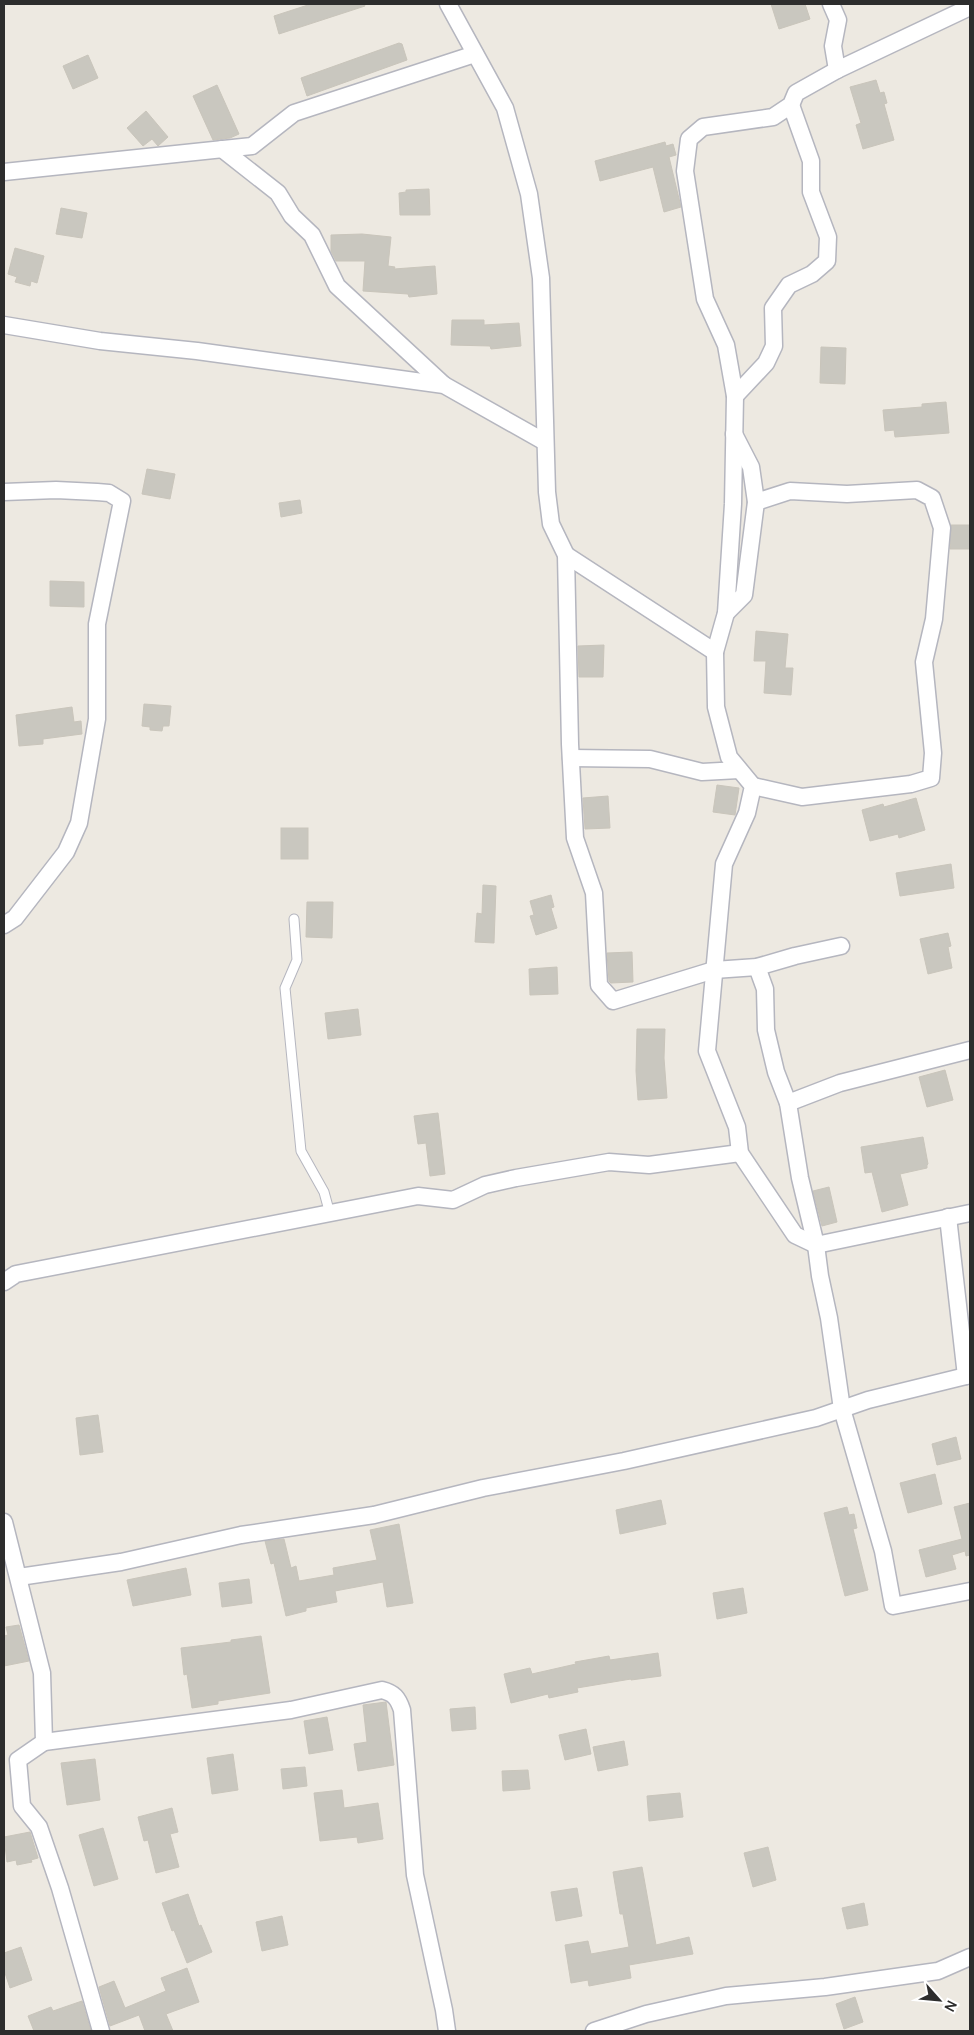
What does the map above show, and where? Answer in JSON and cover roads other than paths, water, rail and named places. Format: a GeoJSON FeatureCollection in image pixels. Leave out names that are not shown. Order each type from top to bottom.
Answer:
{"type":"FeatureCollection","features":[{"type":"Feature","properties":{"kind":"street"},"geometry":{"type":"LineString","coordinates":[[448,4],[505,108],[529,194],[541,278],[547,492],[551,524],[566,555],[575,838],[594,894],[599,985],[612,1001],[714,970],[757,967],[841,946]]}},
{"type":"Feature","properties":{"kind":"street"},"geometry":{"type":"LineString","coordinates":[[831,4],[838,20],[833,46],[837,70]]}},
{"type":"Feature","properties":{"kind":"street"},"geometry":{"type":"LineString","coordinates":[[756,502],[790,491],[847,494],[918,490],[932,498],[942,528],[934,619],[924,662],[933,752],[931,778],[911,784],[802,797],[753,786],[729,757],[716,707],[716,652],[726,614],[733,504],[734,396],[726,345],[705,299],[685,170],[689,139],[703,127],[773,117],[791,105],[796,93],[837,70],[970,7]]}},
{"type":"Feature","properties":{"kind":"street"},"geometry":{"type":"LineString","coordinates":[[4,172],[252,146],[294,113],[475,54]]}},
{"type":"Feature","properties":{"kind":"street"},"geometry":{"type":"LineString","coordinates":[[734,396],[766,363],[774,346],[773,308],[789,285],[812,274],[827,261],[828,237],[811,192],[811,161],[791,105]]}},
{"type":"Feature","properties":{"kind":"street"},"geometry":{"type":"LineString","coordinates":[[222,149],[278,193],[292,216],[312,235],[337,286],[444,385],[545,442]]}},
{"type":"Feature","properties":{"kind":"street"},"geometry":{"type":"LineString","coordinates":[[4,325],[100,341],[197,351],[444,385]]}},
{"type":"Feature","properties":{"kind":"street"},"geometry":{"type":"LineString","coordinates":[[726,614],[744,595],[756,502],[751,467],[733,432]]}},
{"type":"Feature","properties":{"kind":"street"},"geometry":{"type":"LineString","coordinates":[[4,492],[56,490],[97,492],[109,493],[122,501],[97,624],[97,719],[79,823],[66,852],[15,918],[4,925]]}},
{"type":"Feature","properties":{"kind":"street"},"geometry":{"type":"LineString","coordinates":[[566,555],[716,652]]}},
{"type":"Feature","properties":{"kind":"street"},"geometry":{"type":"LineString","coordinates":[[571,758],[650,758],[702,772],[739,770]]}},
{"type":"Feature","properties":{"kind":"street"},"geometry":{"type":"LineString","coordinates":[[753,786],[746,813],[724,864],[706,1051],[737,1127],[740,1153],[795,1235],[816,1245],[970,1213]]}},
{"type":"Feature","properties":{"kind":"street"},"geometry":{"type":"LineString","coordinates":[[757,967],[765,989],[766,1030],[776,1072],[788,1103],[800,1178],[816,1245],[820,1276],[830,1318],[842,1409],[884,1551],[893,1606],[970,1591]]}},
{"type":"Feature","properties":{"kind":"street"},"geometry":{"type":"LineString","coordinates":[[788,1103],[840,1083],[970,1050]]}},
{"type":"Feature","properties":{"kind":"street"},"geometry":{"type":"LineString","coordinates":[[4,1282],[16,1274],[418,1196],[453,1200],[485,1185],[516,1178],[610,1162],[649,1165],[740,1153]]}},
{"type":"Feature","properties":{"kind":"street"},"geometry":{"type":"LineString","coordinates":[[19,1577],[121,1562],[241,1535],[374,1515],[482,1488],[633,1459],[816,1418],[868,1400],[968,1375],[948,1217]]}},
{"type":"Feature","properties":{"kind":"street"},"geometry":{"type":"LineString","coordinates":[[4,1522],[42,1673],[44,1742]]}},
{"type":"Feature","properties":{"kind":"street"},"geometry":{"type":"LineString","coordinates":[[101,2031],[60,1888],[40,1827],[22,1806],[18,1760],[44,1742],[291,1710],[382,1690],[390,1692],[398,1698],[402,1710],[415,1875],[447,2031]]}},
{"type":"Feature","properties":{"kind":"street"},"geometry":{"type":"LineString","coordinates":[[594,2031],[646,2014],[726,1996],[825,1987],[938,1971],[970,1957]]}},
{"type":"Feature","properties":{"kind":"lane"},"geometry":{"type":"LineString","coordinates":[[294,919],[297,960],[285,988],[300,1151],[324,1192],[330,1214]]}}]}
